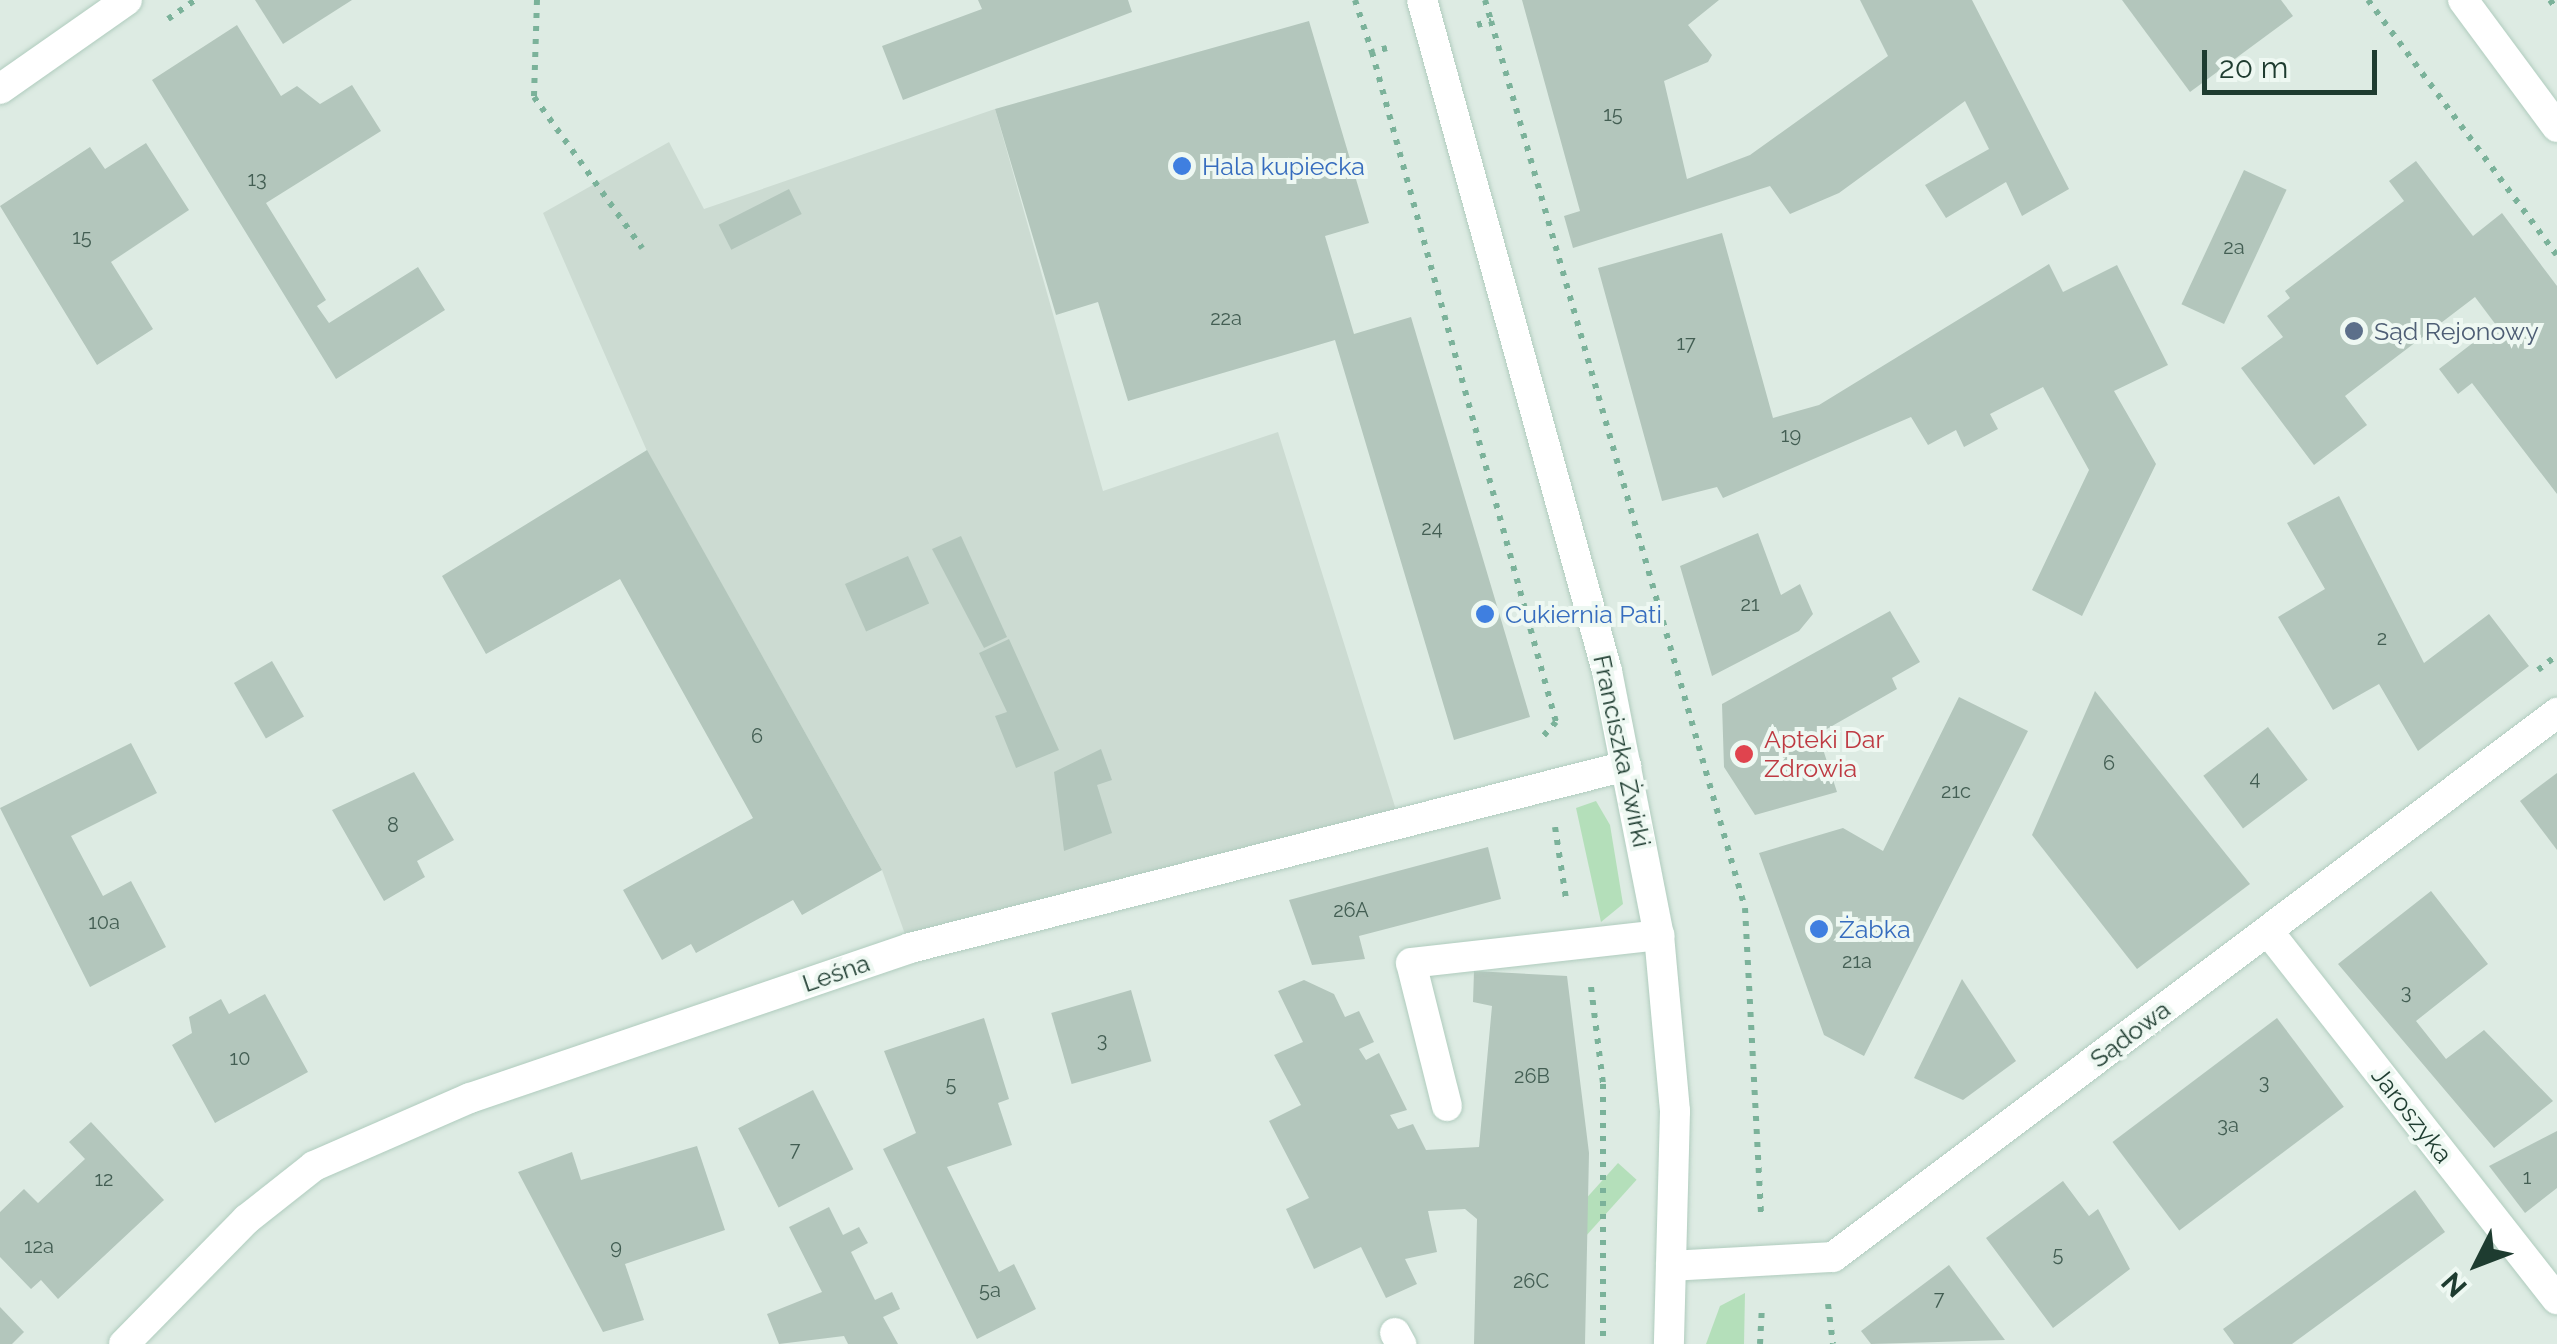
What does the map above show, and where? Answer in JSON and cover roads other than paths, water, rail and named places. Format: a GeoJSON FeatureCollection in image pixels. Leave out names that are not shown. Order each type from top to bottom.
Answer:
{"type":"FeatureCollection","features":[{"type":"Feature","properties":{"kind":"street"},"geometry":{"type":"LineString","coordinates":[[0,89],[127,0]]}},
{"type":"Feature","properties":{"kind":"street","name":"Franciszka Żwirki"},"geometry":{"type":"LineString","coordinates":[[1422,0],[1626,766],[1659,935],[1675,1111],[1668,1344]]}},
{"type":"Feature","properties":{"kind":"street"},"geometry":{"type":"LineString","coordinates":[[2463,0],[2557,126]]}},
{"type":"Feature","properties":{"kind":"street","name":"Sądowa"},"geometry":{"type":"LineString","coordinates":[[1671,1266],[1833,1257],[2557,713]]}},
{"type":"Feature","properties":{"kind":"street","name":"Leśna"},"geometry":{"type":"LineString","coordinates":[[124,1344],[247,1219],[314,1166],[470,1098],[910,948],[1626,766]]}},
{"type":"Feature","properties":{"kind":"street","name":"Jaroszyka"},"geometry":{"type":"LineString","coordinates":[[2268,931],[2557,1298]]}},
{"type":"Feature","properties":{"kind":"street"},"geometry":{"type":"LineString","coordinates":[[1446,1106],[1412,963],[1659,935]]}},
{"type":"Feature","properties":{"kind":"place","name":"Hala kupiecka"},"geometry":{"type":"Point","coordinates":[1182,166]}},
{"type":"Feature","properties":{"kind":"place","name":"Sąd Rejonowy"},"geometry":{"type":"Point","coordinates":[2354,331]}},
{"type":"Feature","properties":{"kind":"place","name":"Cukiernia Pati"},"geometry":{"type":"Point","coordinates":[1485,614]}},
{"type":"Feature","properties":{"kind":"place","name":"Apteki Dar Zdrowia"},"geometry":{"type":"Point","coordinates":[1744,754]}},
{"type":"Feature","properties":{"kind":"place","name":"Żabka"},"geometry":{"type":"Point","coordinates":[1819,929]}}]}
